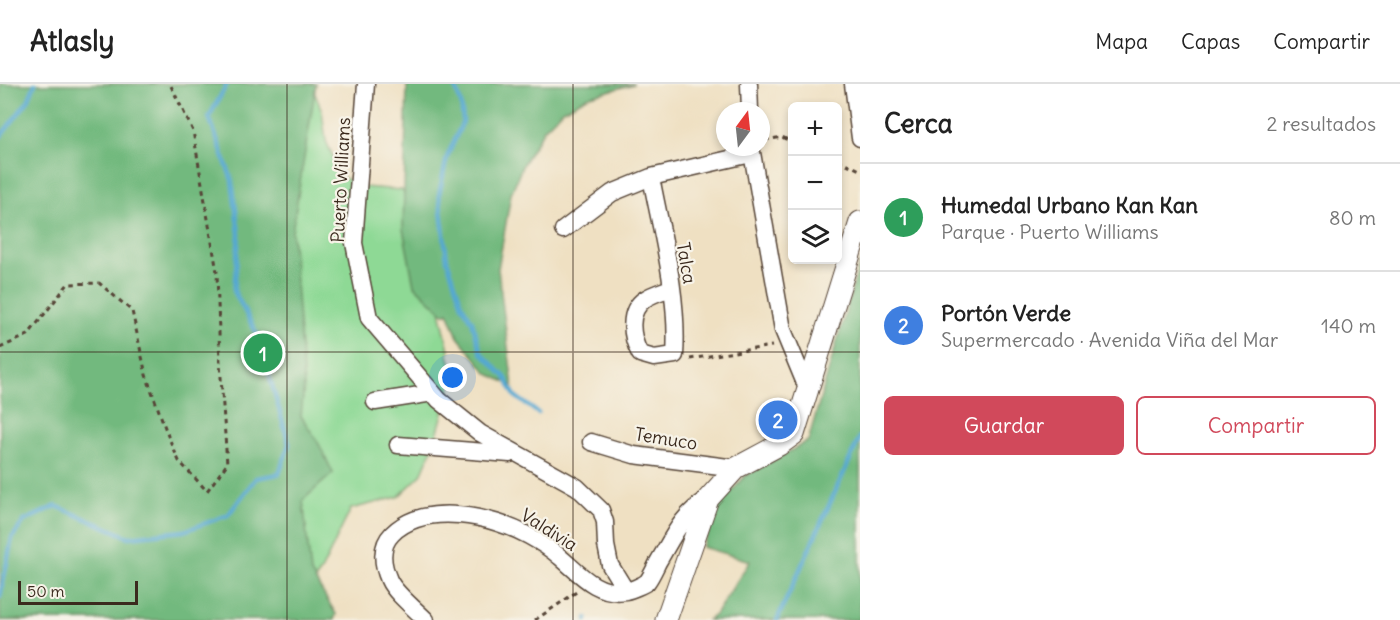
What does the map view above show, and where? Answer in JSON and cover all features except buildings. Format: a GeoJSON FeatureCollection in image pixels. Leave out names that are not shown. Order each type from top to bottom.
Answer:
{"type":"FeatureCollection","features":[{"type":"Feature","properties":{"kind":"street","name":"Puerto Williams"},"geometry":{"type":"LineString","coordinates":[[366,84],[354,243],[369,318],[433,393],[480,434],[577,487],[601,510],[605,522],[610,565],[626,591]]}},
{"type":"Feature","properties":{"kind":"street"},"geometry":{"type":"LineString","coordinates":[[749,84],[750,102]]}},
{"type":"Feature","properties":{"kind":"street"},"geometry":{"type":"LineString","coordinates":[[853,84],[860,138]]}},
{"type":"Feature","properties":{"kind":"street"},"geometry":{"type":"LineString","coordinates":[[563,230],[612,193],[651,177],[723,156]]}},
{"type":"Feature","properties":{"kind":"street"},"geometry":{"type":"LineString","coordinates":[[755,156],[783,330],[807,388]]}},
{"type":"Feature","properties":{"kind":"street","name":"Talca"},"geometry":{"type":"LineString","coordinates":[[651,177],[671,288],[676,341],[675,355]]}},
{"type":"Feature","properties":{"kind":"street"},"geometry":{"type":"LineString","coordinates":[[626,591],[646,583],[693,507],[708,499],[736,468],[779,445],[794,434],[860,222]]}},
{"type":"Feature","properties":{"kind":"street"},"geometry":{"type":"LineString","coordinates":[[671,288],[646,298],[635,308],[632,322],[635,344],[640,354],[654,358],[675,355]]}},
{"type":"Feature","properties":{"kind":"street"},"geometry":{"type":"LineString","coordinates":[[375,402],[433,393]]}},
{"type":"Feature","properties":{"kind":"street","name":"Temuco"},"geometry":{"type":"LineString","coordinates":[[591,442],[634,455],[736,468]]}},
{"type":"Feature","properties":{"kind":"street"},"geometry":{"type":"LineString","coordinates":[[398,445],[520,454]]}},
{"type":"Feature","properties":{"kind":"street"},"geometry":{"type":"LineString","coordinates":[[666,620],[708,499]]}},
{"type":"Feature","properties":{"kind":"street","name":"Valdivia"},"geometry":{"type":"LineString","coordinates":[[426,620],[389,582],[383,562],[385,541],[399,527],[419,518],[439,514],[469,516],[504,525],[529,536],[558,555],[590,584],[609,590],[626,591]]}},
{"type":"Feature","properties":{"kind":"path"},"geometry":{"type":"LineString","coordinates":[[0,348],[28,335],[68,284],[99,283],[132,311],[147,375],[179,461],[207,491],[227,464],[216,263],[193,131],[170,84]]}},
{"type":"Feature","properties":{"kind":"path"},"geometry":{"type":"LineString","coordinates":[[770,141],[782,137],[788,140]]}},
{"type":"Feature","properties":{"kind":"path"},"geometry":{"type":"LineString","coordinates":[[842,162],[860,170]]}},
{"type":"Feature","properties":{"kind":"path"},"geometry":{"type":"LineString","coordinates":[[675,355],[682,361],[789,343]]}},
{"type":"Feature","properties":{"kind":"path"},"geometry":{"type":"LineString","coordinates":[[535,620],[590,584]]}},
{"type":"Feature","properties":{"kind":"green space"},"geometry":{"type":"Polygon","coordinates":[[[0,84],[316,84],[292,232],[304,386],[301,416],[318,442],[333,473],[303,500],[311,573],[336,614],[334,620],[0,620],[0,84]]]}},
{"type":"Feature","properties":{"kind":"green space"},"geometry":{"type":"Polygon","coordinates":[[[311,84],[322,111],[326,141],[342,177],[363,187],[402,190],[424,241],[454,374],[435,442],[421,475],[398,497],[351,509],[320,573],[290,613],[0,620],[311,84]]]}},
{"type":"Feature","properties":{"kind":"green space"},"geometry":{"type":"Polygon","coordinates":[[[407,84],[634,84],[587,97],[563,110],[544,129],[523,164],[511,194],[498,269],[513,386],[488,374],[458,337],[448,312],[444,314],[414,285],[403,229],[407,84]]]}},
{"type":"Feature","properties":{"kind":"green space"},"geometry":{"type":"Polygon","coordinates":[[[860,262],[860,620],[708,620],[715,615],[750,561],[702,547],[721,503],[745,476],[808,441],[860,262]]]}},
{"type":"Feature","properties":{"kind":"waterway"},"geometry":{"type":"LineString","coordinates":[[0,137],[28,101],[35,84]]}},
{"type":"Feature","properties":{"kind":"waterway"},"geometry":{"type":"LineString","coordinates":[[0,597],[12,538],[24,521],[56,506],[129,537],[184,531],[228,515],[256,478],[279,474],[289,444],[258,336],[234,291],[239,234],[232,180],[209,117],[227,84]]}},
{"type":"Feature","properties":{"kind":"waterway"},"geometry":{"type":"LineString","coordinates":[[454,84],[461,103],[463,121],[447,157],[439,194],[447,260],[462,305],[472,321],[481,353],[505,377],[515,396],[538,413]]}},
{"type":"Feature","properties":{"kind":"waterway"},"geometry":{"type":"LineString","coordinates":[[777,620],[860,437]]}},
{"type":"Feature","properties":{"kind":"place","name":"Humedal Urbano Kan Kan"},"geometry":{"type":"Point","coordinates":[263,353]}},
{"type":"Feature","properties":{"kind":"place","name":"Portón Verde"},"geometry":{"type":"Point","coordinates":[778,420]}}]}
